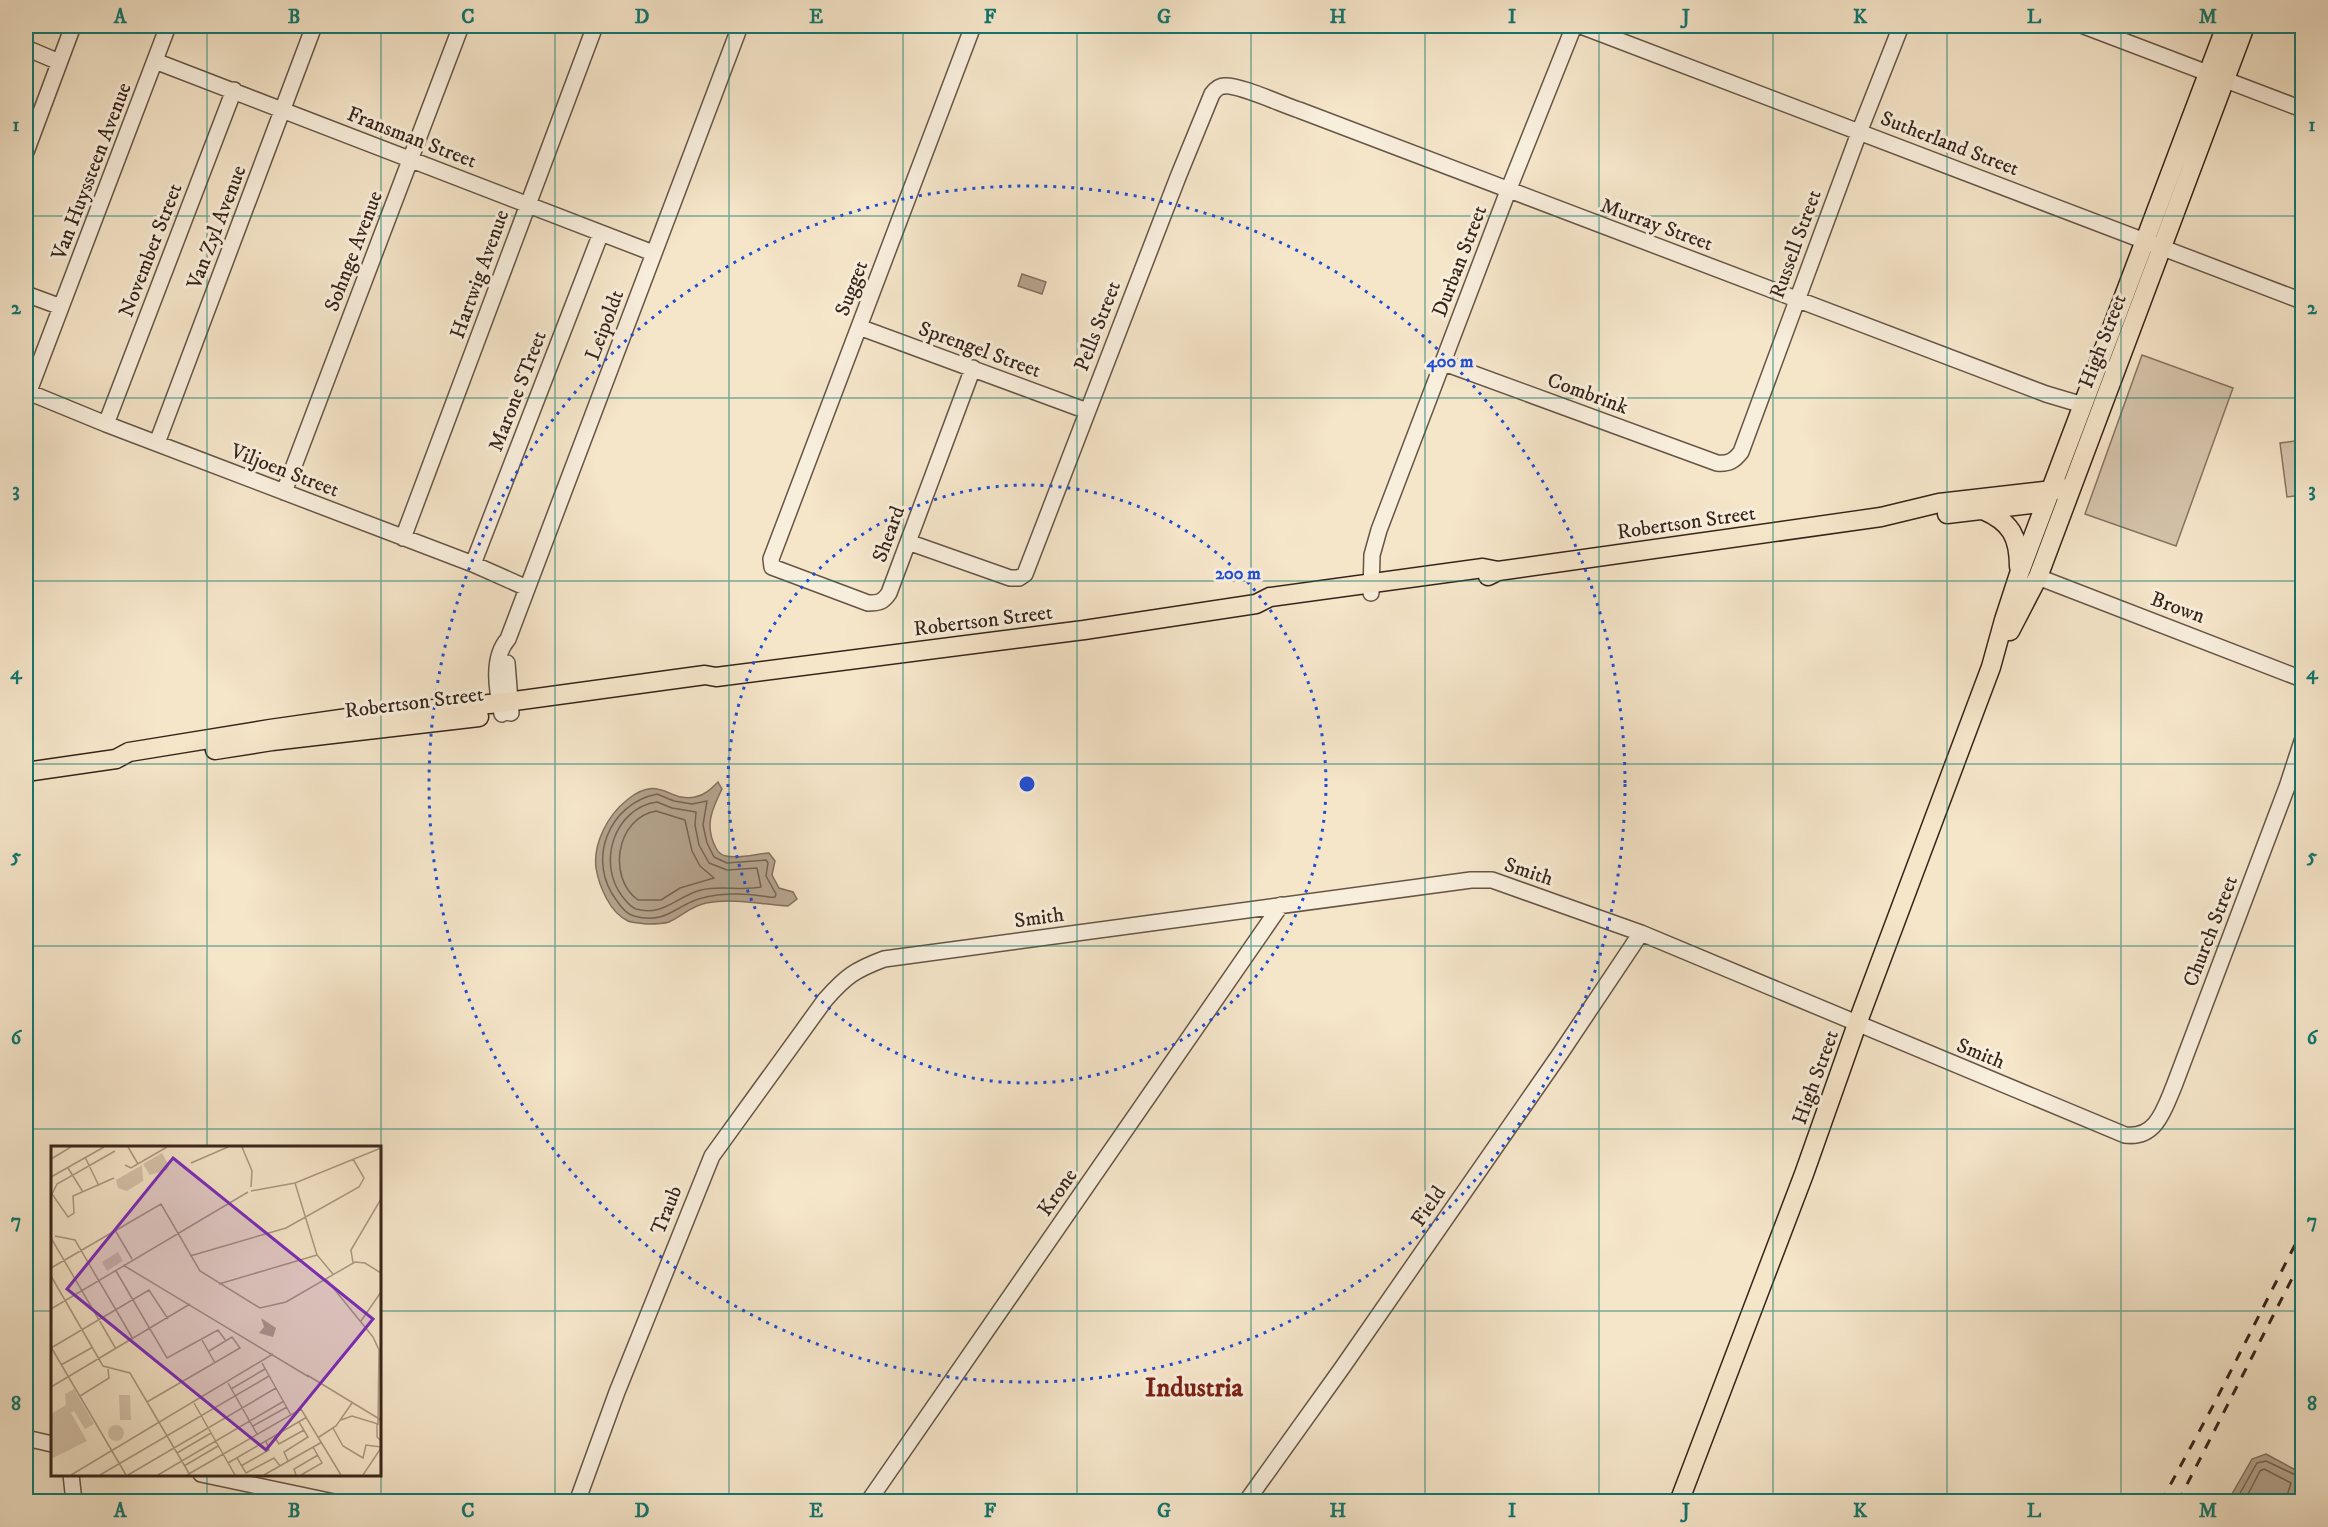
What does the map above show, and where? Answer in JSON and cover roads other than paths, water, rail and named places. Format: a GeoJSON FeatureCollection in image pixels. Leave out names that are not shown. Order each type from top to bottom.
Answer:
{"type":"FeatureCollection","features":[{"type":"Feature","properties":{"kind":"main road","name":"High Street"},"geometry":{"type":"LineString","coordinates":[[2217,75],[2226,26]]}},
{"type":"Feature","properties":{"kind":"main road","name":"High Street"},"geometry":{"type":"LineString","coordinates":[[1679,1502],[1804,1174],[1857,1024],[1991,667],[2004,620],[2029,576],[2217,75],[2245,26]]}},
{"type":"Feature","properties":{"kind":"main road","name":"High Street"},"geometry":{"type":"LineString","coordinates":[[2058,495],[2083,405],[2153,245]]}},
{"type":"Feature","properties":{"kind":"main road","name":"Robertson Street"},"geometry":{"type":"LineString","coordinates":[[1881,517],[1928,516],[1983,510],[2058,495]]}},
{"type":"Feature","properties":{"kind":"main road","name":"Robertson Street"},"geometry":{"type":"LineString","coordinates":[[26,772],[116,759],[129,752],[369,715],[506,708],[705,675],[716,677],[1072,631],[1256,604],[1270,597],[1371,587],[1483,568],[1498,571],[1881,517],[1939,503],[2058,495]]}},
{"type":"Feature","properties":{"kind":"main road"},"geometry":{"type":"LineString","coordinates":[[1983,510],[2000,518],[2013,532],[2029,576]]}},
{"type":"Feature","properties":{"kind":"street"},"geometry":{"type":"LineString","coordinates":[[27,143],[73,26]]}},
{"type":"Feature","properties":{"kind":"street","name":"Van Huyssteen Avenue"},"geometry":{"type":"LineString","coordinates":[[27,395],[168,26]]}},
{"type":"Feature","properties":{"kind":"street","name":"Van Zyl Avenue"},"geometry":{"type":"LineString","coordinates":[[157,443],[314,26]]}},
{"type":"Feature","properties":{"kind":"street","name":"Sohnge Avenue"},"geometry":{"type":"LineString","coordinates":[[284,492],[461,26]]}},
{"type":"Feature","properties":{"kind":"street","name":"Hartwig Avenue"},"geometry":{"type":"LineString","coordinates":[[403,538],[595,26]]}},
{"type":"Feature","properties":{"kind":"street","name":"Leipoldt"},"geometry":{"type":"LineString","coordinates":[[506,708],[508,639],[740,26]]}},
{"type":"Feature","properties":{"kind":"street","name":"Sugget"},"geometry":{"type":"LineString","coordinates":[[771,566],[771,559],[973,26]]}},
{"type":"Feature","properties":{"kind":"street","name":"Durban Street"},"geometry":{"type":"LineString","coordinates":[[1371,587],[1372,555],[1379,530],[1508,191],[1574,26]]}},
{"type":"Feature","properties":{"kind":"street","name":"Sutherland Street"},"geometry":{"type":"LineString","coordinates":[[1581,26],[1860,130],[2302,301]]}},
{"type":"Feature","properties":{"kind":"street","name":"Russell Street"},"geometry":{"type":"LineString","coordinates":[[1717,463],[1732,462],[1741,452],[1860,130],[1901,26]]}},
{"type":"Feature","properties":{"kind":"street"},"geometry":{"type":"LineString","coordinates":[[2084,26],[2302,109]]}},
{"type":"Feature","properties":{"kind":"street"},"geometry":{"type":"LineString","coordinates":[[26,48],[59,62]]}},
{"type":"Feature","properties":{"kind":"street","name":"Fransman Street"},"geometry":{"type":"LineString","coordinates":[[155,61],[653,253]]}},
{"type":"Feature","properties":{"kind":"street","name":"Murray Street"},"geometry":{"type":"LineString","coordinates":[[1217,89],[1224,86],[1236,87],[1798,298],[2046,394],[2083,405]]}},
{"type":"Feature","properties":{"kind":"street","name":"Pells Street"},"geometry":{"type":"LineString","coordinates":[[908,542],[1011,578],[1019,578],[1026,572],[1178,177],[1212,94],[1217,89]]}},
{"type":"Feature","properties":{"kind":"street","name":"November Street"},"geometry":{"type":"LineString","coordinates":[[106,424],[234,90]]}},
{"type":"Feature","properties":{"kind":"street","name":"Marone STreet"},"geometry":{"type":"LineString","coordinates":[[473,564],[601,232]]}},
{"type":"Feature","properties":{"kind":"street"},"geometry":{"type":"LineString","coordinates":[[26,294],[61,308]]}},
{"type":"Feature","properties":{"kind":"street","name":"Sprengel Street"},"geometry":{"type":"LineString","coordinates":[[859,327],[1087,411]]}},
{"type":"Feature","properties":{"kind":"street","name":"Combrink"},"geometry":{"type":"LineString","coordinates":[[1444,363],[1717,463]]}},
{"type":"Feature","properties":{"kind":"street","name":"Sheard"},"geometry":{"type":"LineString","coordinates":[[771,566],[868,603],[883,601],[889,593],[973,369]]}},
{"type":"Feature","properties":{"kind":"street","name":"Viljoen Street"},"geometry":{"type":"LineString","coordinates":[[27,395],[473,564],[527,588]]}},
{"type":"Feature","properties":{"kind":"street","name":"Brown"},"geometry":{"type":"LineString","coordinates":[[2029,576],[2302,679]]}},
{"type":"Feature","properties":{"kind":"street","name":"Church Street"},"geometry":{"type":"LineString","coordinates":[[2148,1132],[2159,1118],[2174,1086],[2287,787],[2302,741]]}},
{"type":"Feature","properties":{"kind":"street","name":"Smith"},"geometry":{"type":"LineString","coordinates":[[856,969],[884,959],[1471,880],[1492,880],[1641,933],[2125,1135],[2141,1136],[2148,1132]]}},
{"type":"Feature","properties":{"kind":"street","name":"Krone"},"geometry":{"type":"LineString","coordinates":[[868,1502],[1281,905]]}},
{"type":"Feature","properties":{"kind":"street","name":"Field"},"geometry":{"type":"LineString","coordinates":[[1246,1502],[1349,1359],[1641,933]]}},
{"type":"Feature","properties":{"kind":"street","name":"Traub"},"geometry":{"type":"LineString","coordinates":[[577,1502],[621,1382],[712,1156],[825,1000],[856,969]]}},
{"type":"Feature","properties":{"kind":"street"},"geometry":{"type":"LineString","coordinates":[[26,1438],[51,1444]]}},
{"type":"Feature","properties":{"kind":"street"},"geometry":{"type":"LineString","coordinates":[[71,1476],[74,1502]]}},
{"type":"Feature","properties":{"kind":"street"},"geometry":{"type":"LineString","coordinates":[[210,1476],[334,1502]]}},
{"type":"Feature","properties":{"kind":"water"},"geometry":{"type":"Polygon","coordinates":[[[1022,274],[1046,282],[1042,294],[1018,286],[1022,274]]]}},
{"type":"Feature","properties":{"kind":"water"},"geometry":{"type":"Polygon","coordinates":[[[718,782],[722,789],[711,818],[710,832],[718,851],[731,857],[769,853],[775,861],[772,875],[779,888],[793,892],[797,899],[788,906],[736,901],[706,903],[661,924],[635,923],[622,917],[606,898],[596,868],[599,839],[614,813],[638,792],[648,789],[656,789],[686,798],[705,793],[718,782]]]}},
{"type":"Feature","properties":{"kind":"water"},"geometry":{"type":"Polygon","coordinates":[[[2266,1454],[2301,1473],[2301,1493],[2297,1501],[2228,1501],[2252,1459],[2266,1454]]]}},
{"type":"Feature","properties":{"kind":"railway"},"geometry":{"type":"LineString","coordinates":[[2161,1502],[2302,1231]]}},
{"type":"Feature","properties":{"kind":"railway"},"geometry":{"type":"LineString","coordinates":[[2178,1502],[2302,1259]]}},
{"type":"Feature","properties":{"kind":"district","name":"Industria"},"geometry":{"type":"Point","coordinates":[1194,1387]}}]}
